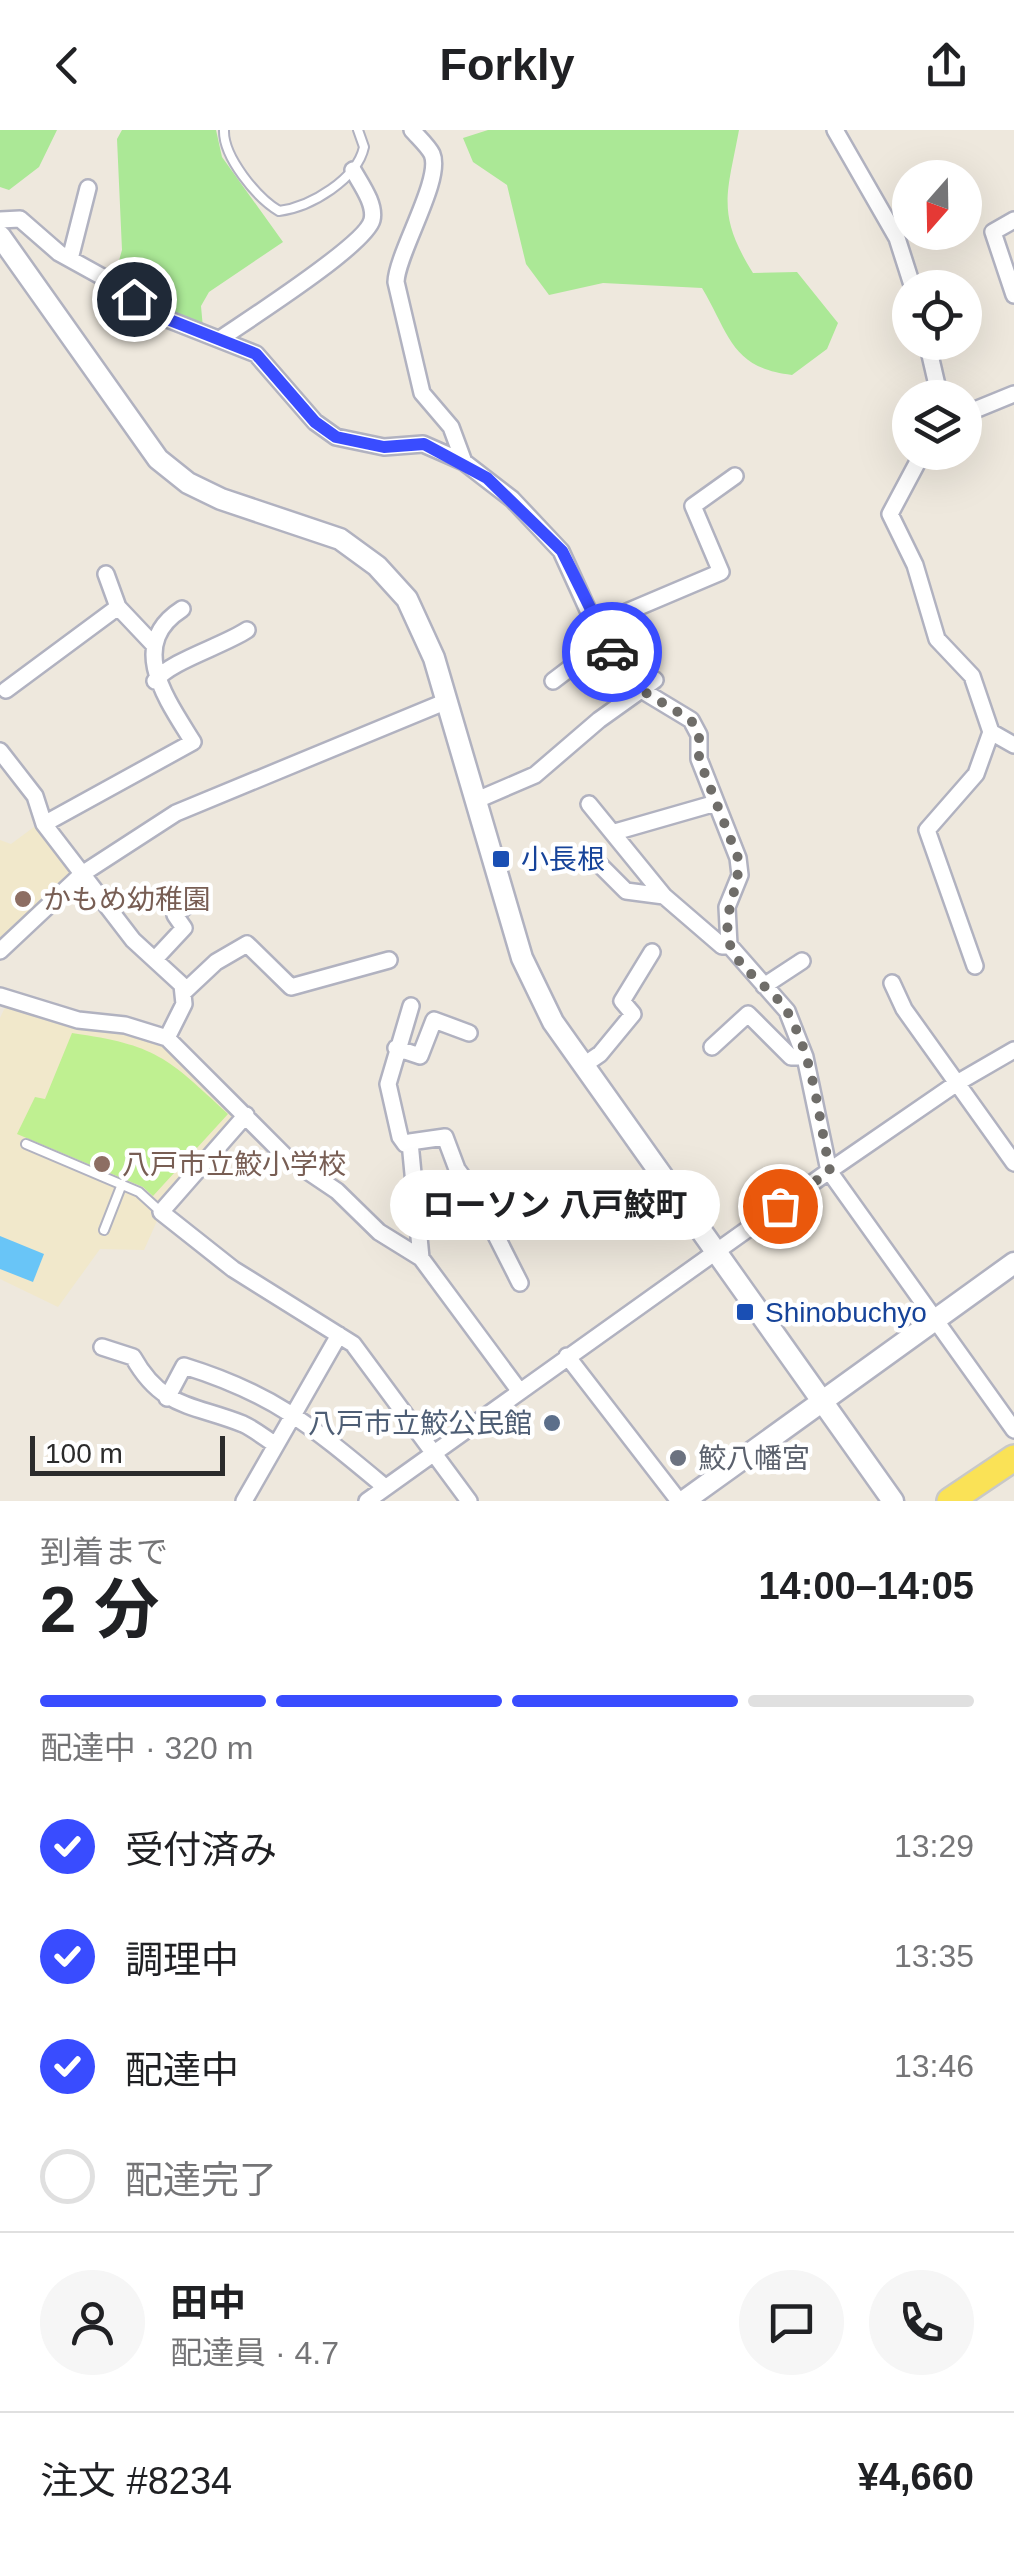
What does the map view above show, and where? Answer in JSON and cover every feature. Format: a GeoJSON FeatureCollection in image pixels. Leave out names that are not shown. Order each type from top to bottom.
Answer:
{"type":"FeatureCollection","features":[{"type":"Feature","properties":{"kind":"main road"},"geometry":{"type":"LineString","coordinates":[[950,1501],[1014,1458]]}},
{"type":"Feature","properties":{"kind":"street"},"geometry":{"type":"LineString","coordinates":[[412,130],[433,155],[433,168],[414,230],[397,266],[396,282],[422,393],[451,427],[464,462]]}},
{"type":"Feature","properties":{"kind":"street"},"geometry":{"type":"LineString","coordinates":[[844,134],[897,238],[907,270]]}},
{"type":"Feature","properties":{"kind":"street"},"geometry":{"type":"LineString","coordinates":[[220,339],[324,266],[369,227],[371,205],[354,170]]}},
{"type":"Feature","properties":{"kind":"street"},"geometry":{"type":"LineString","coordinates":[[70,259],[88,188]]}},
{"type":"Feature","properties":{"kind":"street"},"geometry":{"type":"LineString","coordinates":[[0,220],[20,218],[70,259],[117,285],[152,313],[256,354],[315,422],[336,437],[384,447],[424,444],[464,462],[512,499],[562,551],[604,642],[691,720],[716,803],[738,858],[740,875],[727,907],[729,945],[787,1012],[805,1057],[830,1171],[1014,1430]]}},
{"type":"Feature","properties":{"kind":"street"},"geometry":{"type":"LineString","coordinates":[[1014,220],[993,232],[1014,295]]}},
{"type":"Feature","properties":{"kind":"street"},"geometry":{"type":"LineString","coordinates":[[0,236],[158,458],[188,482],[221,499],[340,539],[408,598],[434,658],[522,958],[553,1022],[894,1501]]}},
{"type":"Feature","properties":{"kind":"street"},"geometry":{"type":"LineString","coordinates":[[982,407],[1014,394]]}},
{"type":"Feature","properties":{"kind":"street"},"geometry":{"type":"LineString","coordinates":[[913,470],[890,514],[890,523],[915,564],[937,639],[972,676],[991,732],[976,774],[927,830],[976,966]]}},
{"type":"Feature","properties":{"kind":"street"},"geometry":{"type":"LineString","coordinates":[[596,625],[721,572],[693,506],[735,476]]}},
{"type":"Feature","properties":{"kind":"street"},"geometry":{"type":"LineString","coordinates":[[106,574],[118,608],[153,644]]}},
{"type":"Feature","properties":{"kind":"street"},"geometry":{"type":"LineString","coordinates":[[6,690],[118,608]]}},
{"type":"Feature","properties":{"kind":"street"},"geometry":{"type":"LineString","coordinates":[[44,824],[193,742],[156,681],[153,644],[168,618],[182,610]]}},
{"type":"Feature","properties":{"kind":"street"},"geometry":{"type":"LineString","coordinates":[[156,681],[162,672],[247,630]]}},
{"type":"Feature","properties":{"kind":"street"},"geometry":{"type":"LineString","coordinates":[[553,681],[604,642]]}},
{"type":"Feature","properties":{"kind":"street"},"geometry":{"type":"LineString","coordinates":[[477,800],[535,775],[599,720],[649,686]]}},
{"type":"Feature","properties":{"kind":"street"},"geometry":{"type":"LineString","coordinates":[[0,951],[82,874],[176,813],[447,701]]}},
{"type":"Feature","properties":{"kind":"street"},"geometry":{"type":"LineString","coordinates":[[991,732],[1014,746]]}},
{"type":"Feature","properties":{"kind":"street"},"geometry":{"type":"LineString","coordinates":[[0,751],[36,796],[44,824],[133,940],[182,985],[184,1004],[167,1038]]}},
{"type":"Feature","properties":{"kind":"street"},"geometry":{"type":"LineString","coordinates":[[615,832],[716,803]]}},
{"type":"Feature","properties":{"kind":"street"},"geometry":{"type":"LineString","coordinates":[[589,804],[664,896],[722,946],[729,945]]}},
{"type":"Feature","properties":{"kind":"street"},"geometry":{"type":"LineString","coordinates":[[596,861],[626,891],[664,896]]}},
{"type":"Feature","properties":{"kind":"street"},"geometry":{"type":"LineString","coordinates":[[156,958],[184,928],[175,915],[191,902]]}},
{"type":"Feature","properties":{"kind":"street"},"geometry":{"type":"LineString","coordinates":[[183,993],[216,962],[247,944],[291,987],[389,960]]}},
{"type":"Feature","properties":{"kind":"street"},"geometry":{"type":"LineString","coordinates":[[584,1065],[600,1054],[633,1014],[622,1001],[652,952]]}},
{"type":"Feature","properties":{"kind":"street"},"geometry":{"type":"LineString","coordinates":[[764,986],[802,961]]}},
{"type":"Feature","properties":{"kind":"street"},"geometry":{"type":"LineString","coordinates":[[892,984],[904,1009],[1014,1164]]}},
{"type":"Feature","properties":{"kind":"street"},"geometry":{"type":"LineString","coordinates":[[0,996],[78,1020],[126,1024],[167,1038],[285,1156],[337,1191],[379,1232],[421,1258],[518,1389]]}},
{"type":"Feature","properties":{"kind":"street"},"geometry":{"type":"LineString","coordinates":[[411,1006],[388,1084],[400,1137],[410,1142],[445,1136],[458,1169],[520,1283]]}},
{"type":"Feature","properties":{"kind":"street"},"geometry":{"type":"LineString","coordinates":[[712,1046],[748,1014],[791,1058],[805,1057]]}},
{"type":"Feature","properties":{"kind":"street"},"geometry":{"type":"LineString","coordinates":[[396,1048],[420,1056],[434,1020],[470,1034]]}},
{"type":"Feature","properties":{"kind":"street"},"geometry":{"type":"LineString","coordinates":[[367,1501],[518,1389],[957,1082],[1014,1050]]}},
{"type":"Feature","properties":{"kind":"street"},"geometry":{"type":"LineString","coordinates":[[246,1116],[161,1212],[234,1268],[352,1344],[469,1501]]}},
{"type":"Feature","properties":{"kind":"street"},"geometry":{"type":"LineString","coordinates":[[410,1142],[421,1258]]}},
{"type":"Feature","properties":{"kind":"street"},"geometry":{"type":"LineString","coordinates":[[567,1356],[682,1501],[1014,1263]]}},
{"type":"Feature","properties":{"kind":"street"},"geometry":{"type":"LineString","coordinates":[[244,1501],[298,1414],[339,1335]]}},
{"type":"Feature","properties":{"kind":"street"},"geometry":{"type":"LineString","coordinates":[[102,1347],[133,1357],[144,1377],[166,1398],[245,1424],[276,1445]]}},
{"type":"Feature","properties":{"kind":"street"},"geometry":{"type":"LineString","coordinates":[[166,1398],[184,1366],[230,1380],[298,1414],[386,1487]]}},
{"type":"Feature","properties":{"kind":"lane"},"geometry":{"type":"LineString","coordinates":[[224,130],[230,156],[279,212],[310,202],[354,170],[364,147],[358,130]]}},
{"type":"Feature","properties":{"kind":"lane"},"geometry":{"type":"LineString","coordinates":[[26,1144],[139,1192],[161,1212]]}},
{"type":"Feature","properties":{"kind":"lane"},"geometry":{"type":"LineString","coordinates":[[104,1230],[122,1184]]}},
{"type":"Feature","properties":{"kind":"shaded area","name":"かもめ幼稚園"},"geometry":{"type":"Polygon","coordinates":[[[38,824],[73,874],[0,942],[0,840],[11,844],[38,824]]]}},
{"type":"Feature","properties":{"kind":"shaded area","name":"八戸市立鮫小学校"},"geometry":{"type":"Polygon","coordinates":[[[9,999],[167,1038],[246,1115],[161,1212],[144,1250],[100,1249],[58,1307],[0,1279],[0,1018],[9,999]]]}},
{"type":"Feature","properties":{"kind":"green space"},"geometry":{"type":"Polygon","coordinates":[[[0,130],[57,130],[39,167],[9,190],[0,187],[0,130]]]}},
{"type":"Feature","properties":{"kind":"green space"},"geometry":{"type":"Polygon","coordinates":[[[122,130],[216,130],[222,157],[283,242],[209,292],[201,306],[203,328],[114,278],[122,250],[117,139],[122,130]]]}},
{"type":"Feature","properties":{"kind":"green space"},"geometry":{"type":"Polygon","coordinates":[[[488,130],[739,130],[728,204],[741,253],[753,273],[797,272],[838,323],[827,349],[792,375],[756,365],[735,347],[702,288],[603,283],[549,295],[526,264],[507,185],[473,162],[463,138],[488,130]]]}},
{"type":"Feature","properties":{"kind":"green space"},"geometry":{"type":"Polygon","coordinates":[[[72,1033],[123,1043],[159,1057],[228,1114],[153,1196],[143,1187],[17,1134],[35,1097],[45,1099],[72,1033]]]}},
{"type":"Feature","properties":{"kind":"water"},"geometry":{"type":"Polygon","coordinates":[[[0,1236],[44,1254],[33,1282],[0,1269],[0,1236]]]}},
{"type":"Feature","properties":{"kind":"way so far"},"geometry":{"type":"LineString","coordinates":[[612,652],[643,691],[691,720],[699,735],[699,759],[738,858],[740,875],[727,907],[729,945],[787,1012],[805,1057],[830,1171],[780,1206]]}},
{"type":"Feature","properties":{"kind":"place","name":"小長根"},"geometry":{"type":"Point","coordinates":[501,859]}},
{"type":"Feature","properties":{"kind":"place","name":"かもめ幼稚園"},"geometry":{"type":"Point","coordinates":[23,899]}},
{"type":"Feature","properties":{"kind":"place","name":"八戸市立鮫小学校"},"geometry":{"type":"Point","coordinates":[102,1164]}},
{"type":"Feature","properties":{"kind":"place","name":"ローソン 八戸鮫町"},"geometry":{"type":"Point","coordinates":[780,1206]}},
{"type":"Feature","properties":{"kind":"place","name":"Shinobuchyo"},"geometry":{"type":"Point","coordinates":[745,1312]}},
{"type":"Feature","properties":{"kind":"place","name":"八戸市立鮫公民館"},"geometry":{"type":"Point","coordinates":[552,1423]}},
{"type":"Feature","properties":{"kind":"place","name":"鮫八幡宮"},"geometry":{"type":"Point","coordinates":[678,1458]}},
{"type":"Feature","properties":{"kind":"route"},"geometry":{"type":"LineString","coordinates":[[134,299],[152,313],[256,354],[315,422],[336,437],[384,447],[424,444],[464,462],[487,478],[562,551],[612,652]]}}]}
